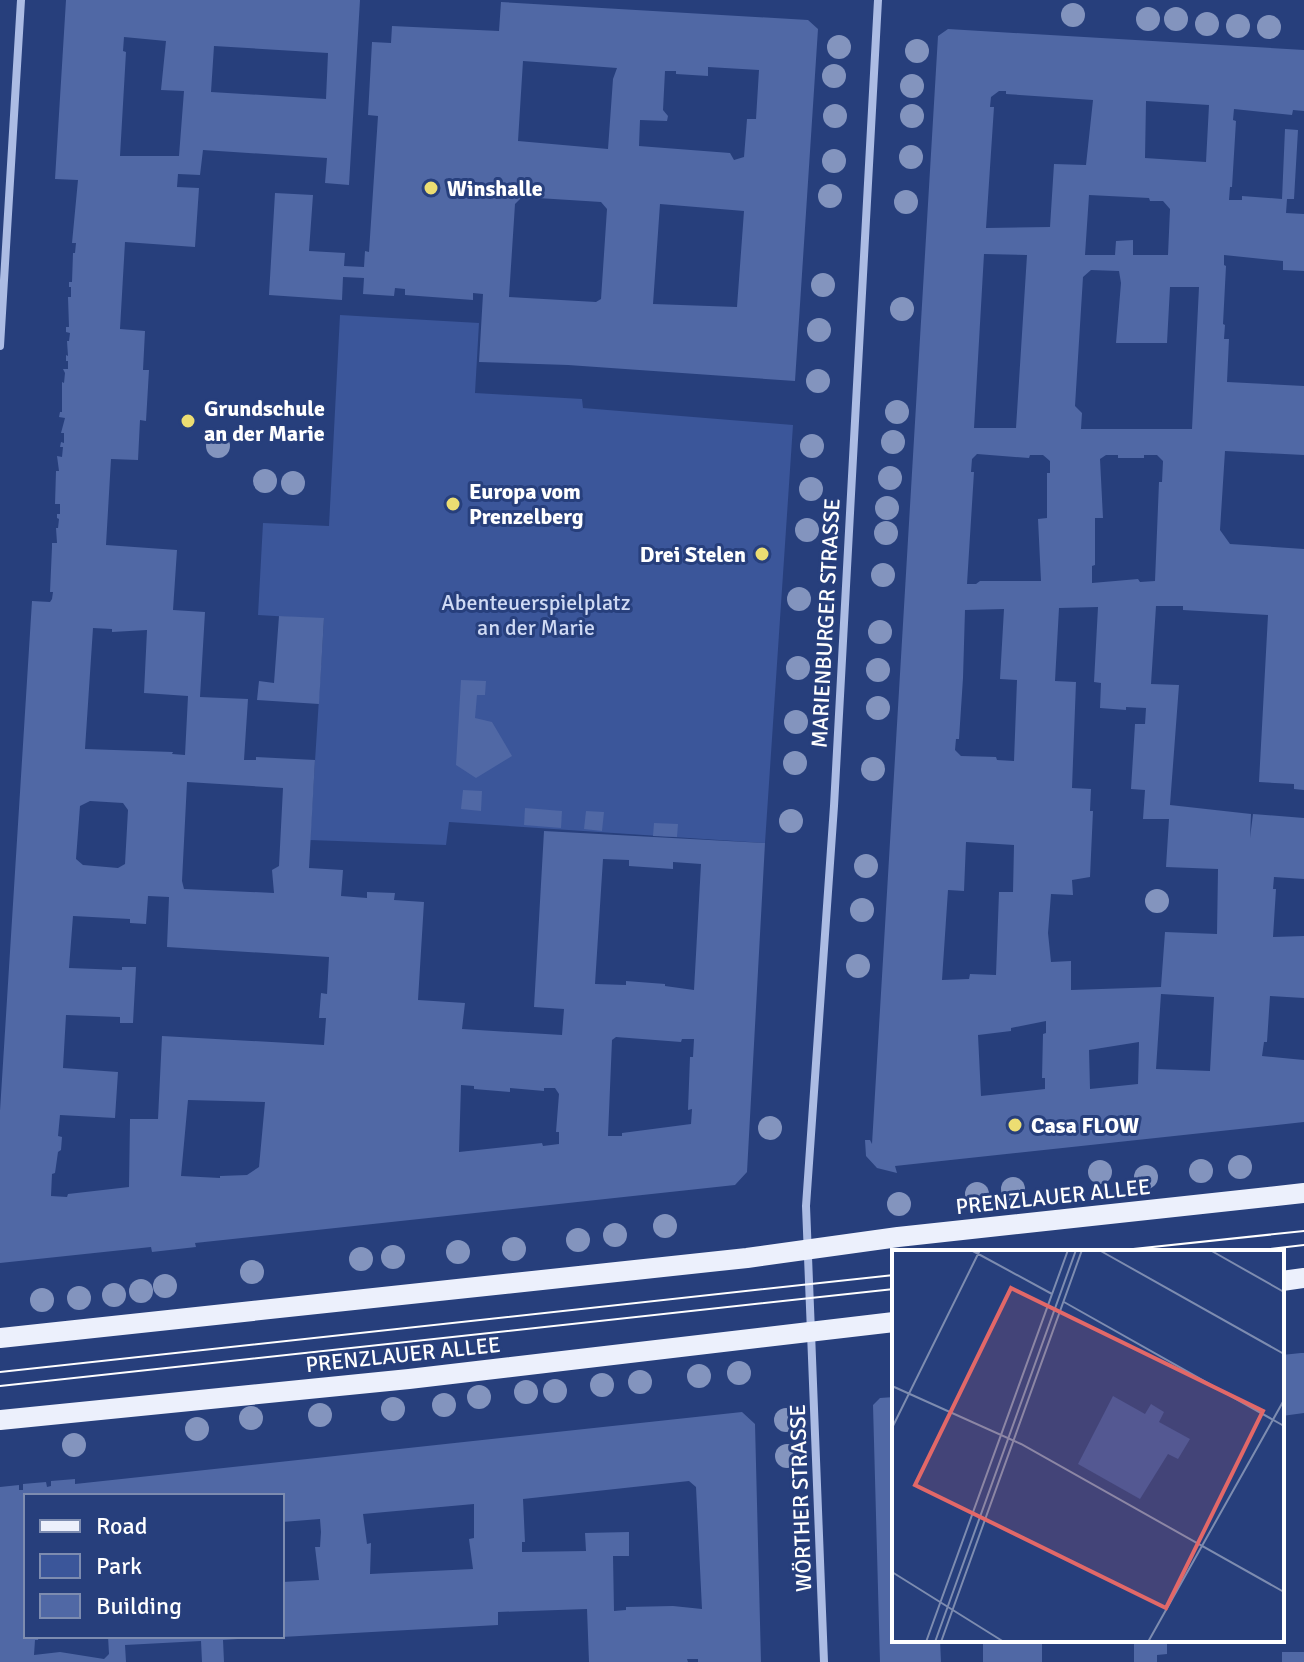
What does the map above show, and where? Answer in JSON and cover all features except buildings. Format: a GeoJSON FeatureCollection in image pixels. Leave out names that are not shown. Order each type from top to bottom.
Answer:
{"type":"FeatureCollection","features":[{"type":"Feature","properties":{"kind":"main road","name":"PRENZLAUER ALLEE"},"geometry":{"type":"LineString","coordinates":[[0,1338],[747,1258],[806,1248],[1304,1193]]}},
{"type":"Feature","properties":{"kind":"main road"},"geometry":{"type":"LineString","coordinates":[[1284,1281],[1304,1278]]}},
{"type":"Feature","properties":{"kind":"main road","name":"PRENZLAUER ALLEE"},"geometry":{"type":"LineString","coordinates":[[0,1420],[409,1379],[892,1322]]}},
{"type":"Feature","properties":{"kind":"street"},"geometry":{"type":"LineString","coordinates":[[0,346],[21,0]]}},
{"type":"Feature","properties":{"kind":"street","name":"MARIENBURGER STRASSE"},"geometry":{"type":"LineString","coordinates":[[806,1248],[806,1206],[834,806],[878,0]]}},
{"type":"Feature","properties":{"kind":"street"},"geometry":{"type":"LineString","coordinates":[[806,1248],[810,1332]]}},
{"type":"Feature","properties":{"kind":"street","name":"WÖRTHER STRASSE"},"geometry":{"type":"LineString","coordinates":[[810,1332],[816,1405],[824,1662]]}},
{"type":"Feature","properties":{"kind":"green space","name":"Abenteuerspielplatz an der Marie"},"geometry":{"type":"Polygon","coordinates":[[[340,315],[479,323],[475,393],[582,399],[583,408],[793,425],[765,843],[449,822],[446,845],[310,840],[324,619],[258,615],[263,523],[329,526],[340,315]]]}},
{"type":"Feature","properties":{"kind":"tram line"},"geometry":{"type":"LineString","coordinates":[[1124,1250],[1304,1231]]}},
{"type":"Feature","properties":{"kind":"tram line"},"geometry":{"type":"LineString","coordinates":[[1261,1250],[1304,1245]]}},
{"type":"Feature","properties":{"kind":"tram line"},"geometry":{"type":"LineString","coordinates":[[0,1372],[892,1275]]}},
{"type":"Feature","properties":{"kind":"tram line"},"geometry":{"type":"LineString","coordinates":[[0,1386],[892,1289]]}},
{"type":"Feature","properties":{"kind":"place","name":"Winshalle"},"geometry":{"type":"Point","coordinates":[431,188]}},
{"type":"Feature","properties":{"kind":"place","name":"Grundschule an der Marie"},"geometry":{"type":"Point","coordinates":[188,421]}},
{"type":"Feature","properties":{"kind":"place","name":"Europa vom Prenzelberg"},"geometry":{"type":"Point","coordinates":[453,504]}},
{"type":"Feature","properties":{"kind":"place","name":"Drei Stelen"},"geometry":{"type":"Point","coordinates":[762,554]}},
{"type":"Feature","properties":{"kind":"place","name":"Casa FLOW"},"geometry":{"type":"Point","coordinates":[1015,1125]}}]}
